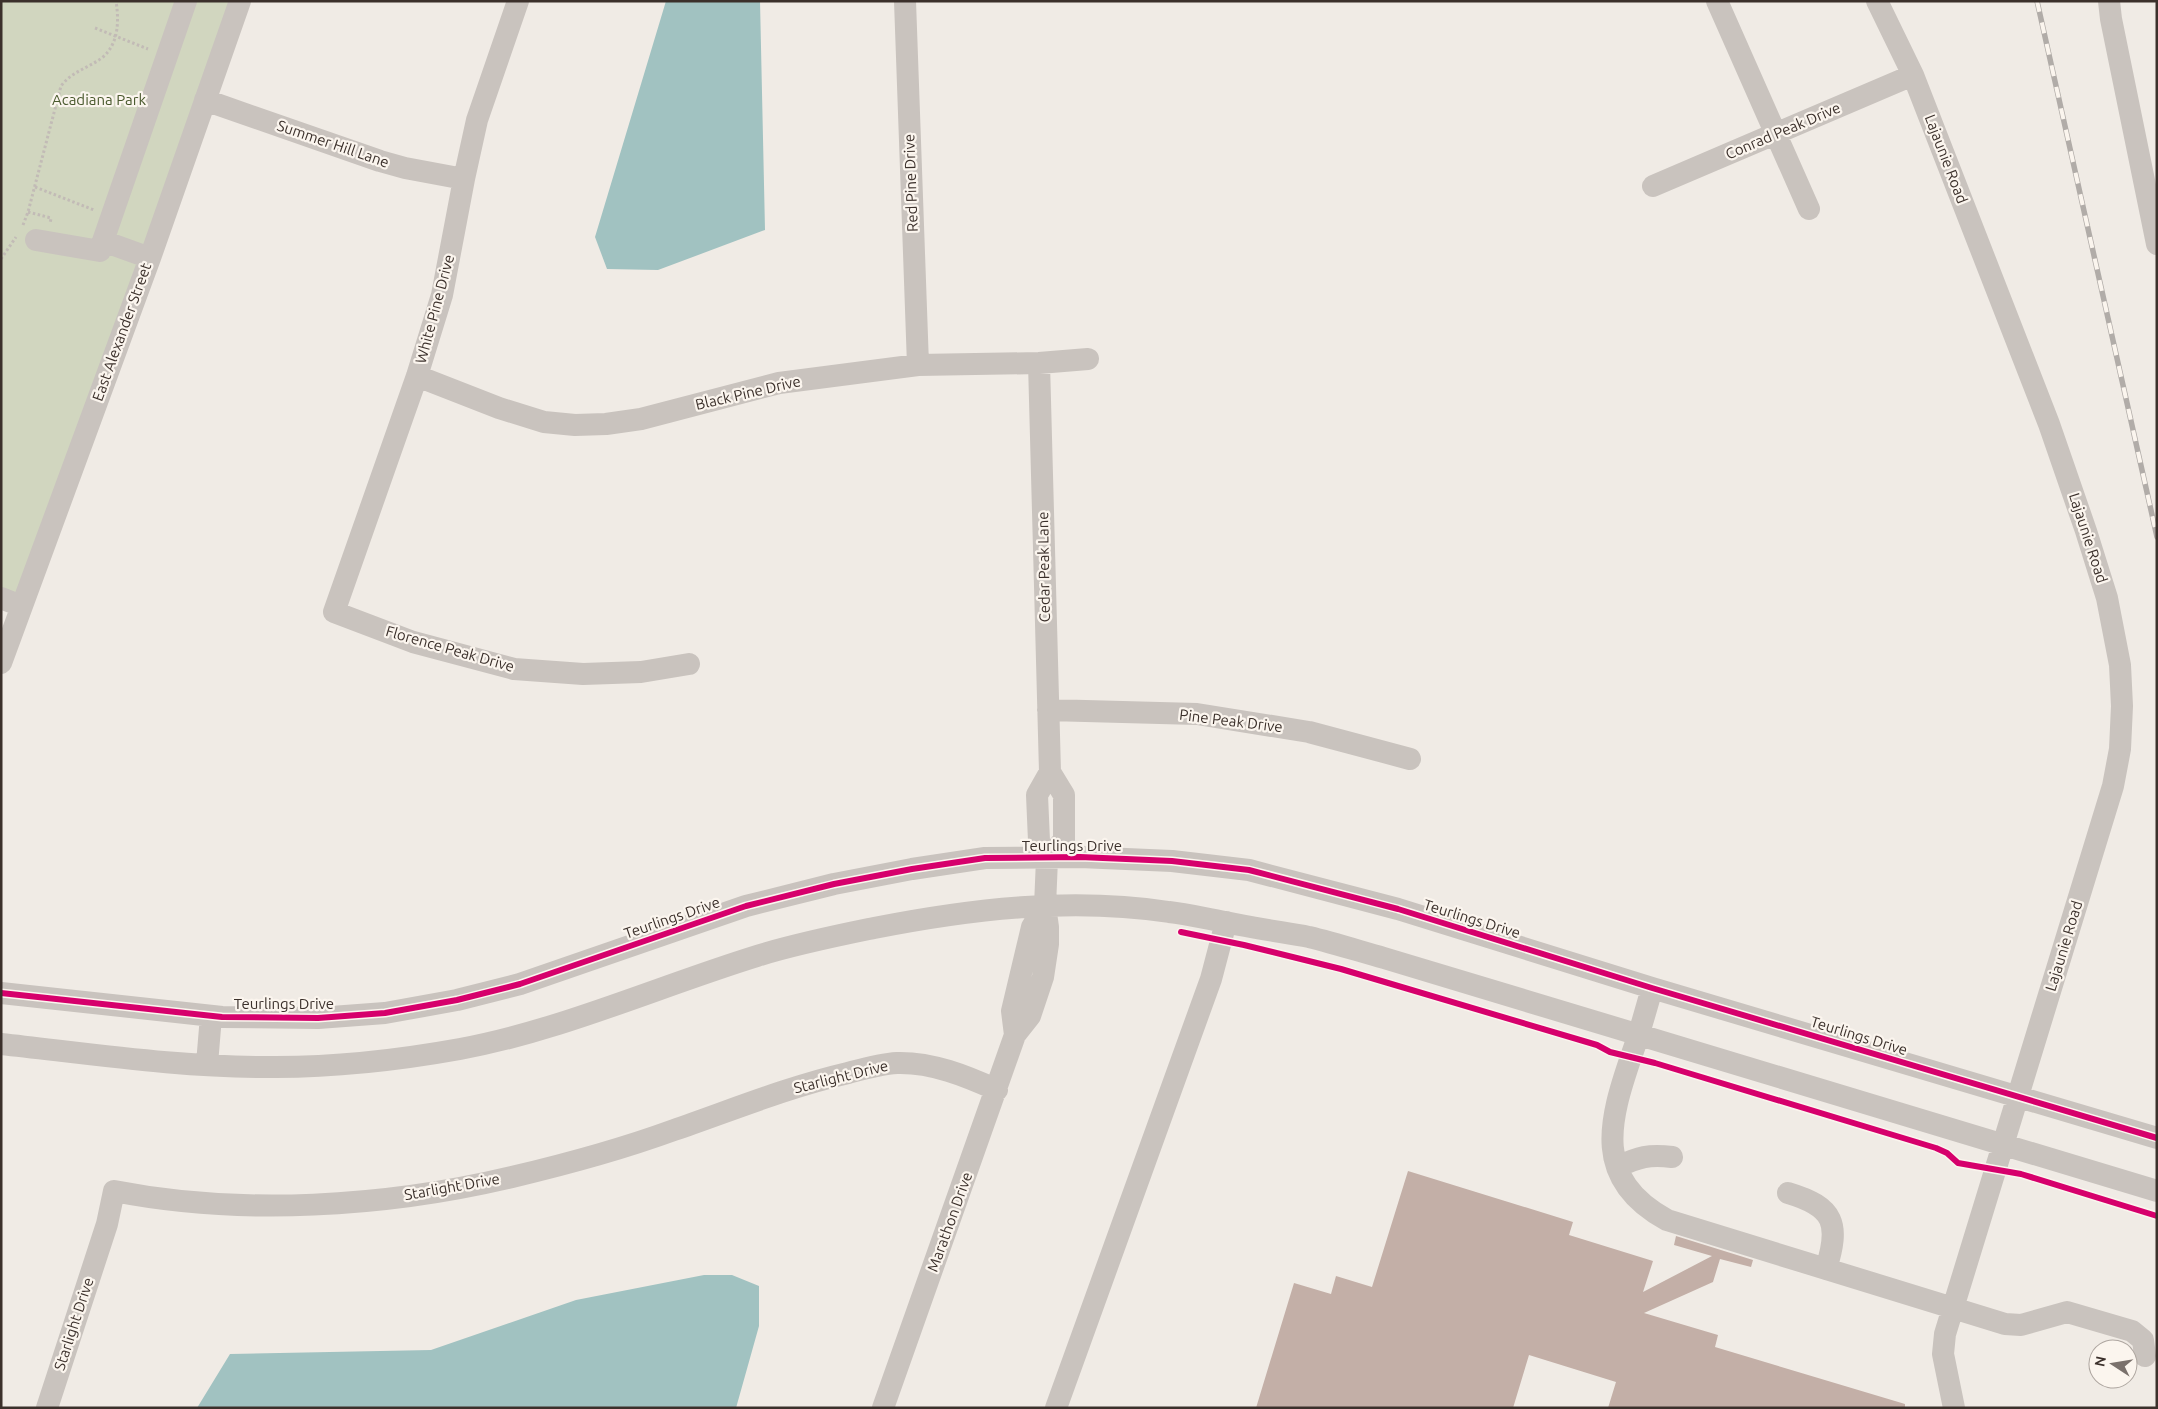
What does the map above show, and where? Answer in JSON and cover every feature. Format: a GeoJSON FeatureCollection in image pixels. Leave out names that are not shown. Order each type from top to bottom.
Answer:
{"type":"FeatureCollection","features":[{"type":"Feature","properties":{"kind":"street"},"geometry":{"type":"LineString","coordinates":[[36,240],[100,251],[186,1]]}},
{"type":"Feature","properties":{"kind":"street","name":"East Alexander Street"},"geometry":{"type":"LineString","coordinates":[[1,663],[11,602],[150,258],[240,1]]}},
{"type":"Feature","properties":{"kind":"street","name":"White Pine Drive"},"geometry":{"type":"LineString","coordinates":[[334,612],[417,376],[442,295],[477,120],[518,1]]}},
{"type":"Feature","properties":{"kind":"street","name":"Red Pine Drive"},"geometry":{"type":"LineString","coordinates":[[905,1],[918,365]]}},
{"type":"Feature","properties":{"kind":"street"},"geometry":{"type":"LineString","coordinates":[[1717,1],[1809,209]]}},
{"type":"Feature","properties":{"kind":"street","name":"Lajaunie Road"},"geometry":{"type":"LineString","coordinates":[[1877,1],[1912,75],[2049,424],[2107,598],[2120,665],[2122,706],[2120,749],[2113,786],[1945,1334],[1943,1354],[1954,1408]]}},
{"type":"Feature","properties":{"kind":"street"},"geometry":{"type":"LineString","coordinates":[[2109,1],[2111,19],[2157,244]]}},
{"type":"Feature","properties":{"kind":"street","name":"Conrad Peak Drive"},"geometry":{"type":"LineString","coordinates":[[1654,186],[1912,75]]}},
{"type":"Feature","properties":{"kind":"street","name":"Summer Hill Lane"},"geometry":{"type":"LineString","coordinates":[[205,100],[380,161],[405,168],[464,179]]}},
{"type":"Feature","properties":{"kind":"street"},"geometry":{"type":"LineString","coordinates":[[103,241],[150,258]]}},
{"type":"Feature","properties":{"kind":"street","name":"Black Pine Drive"},"geometry":{"type":"LineString","coordinates":[[417,376],[499,408],[544,422],[575,425],[606,424],[641,419],[779,383],[918,365],[1039,363],[1088,359]]}},
{"type":"Feature","properties":{"kind":"street","name":"Cedar Peak Lane"},"geometry":{"type":"LineString","coordinates":[[1039,363],[1050,772],[1037,795],[1038,840],[1047,859]]}},
{"type":"Feature","properties":{"kind":"street","name":"Florence Peak Drive"},"geometry":{"type":"LineString","coordinates":[[334,612],[413,642],[514,669],[583,674],[641,672],[689,664]]}},
{"type":"Feature","properties":{"kind":"street","name":"Pine Peak Drive"},"geometry":{"type":"LineString","coordinates":[[1048,710],[1197,714],[1309,732],[1410,758]]}},
{"type":"Feature","properties":{"kind":"street","name":"Teurlings Drive"},"geometry":{"type":"LineString","coordinates":[[1,993],[211,1016],[318,1018],[385,1014],[457,1000],[520,984],[746,906],[834,884],[912,869],[985,858],[1047,859],[1080,857],[1172,861],[1249,870],[1398,909],[1652,988],[2157,1138]]}},
{"type":"Feature","properties":{"kind":"street","name":"Marathon Drive"},"geometry":{"type":"LineString","coordinates":[[883,1408],[1015,1035],[1030,1016],[1043,977],[1048,927],[1045,906],[1047,859]]}},
{"type":"Feature","properties":{"kind":"street"},"geometry":{"type":"LineString","coordinates":[[1,1044],[207,1064],[273,1067],[322,1066],[392,1060],[462,1049],[543,1029],[605,1010],[684,980],[760,955],[835,936],[920,919],[989,909],[1045,906],[1092,906],[1168,911],[1311,938],[2157,1191]]}},
{"type":"Feature","properties":{"kind":"street"},"geometry":{"type":"LineString","coordinates":[[1056,1408],[1211,980],[1226,922]]}},
{"type":"Feature","properties":{"kind":"street"},"geometry":{"type":"LineString","coordinates":[[1652,988],[1612,1118],[1612,1143],[1617,1166],[1631,1191],[1648,1209],[1667,1220],[2005,1324],[2021,1325],[2067,1312],[2132,1331],[2143,1340],[2145,1356]]}},
{"type":"Feature","properties":{"kind":"street"},"geometry":{"type":"LineString","coordinates":[[207,1064],[211,1016]]}},
{"type":"Feature","properties":{"kind":"street","name":"Starlight Drive"},"geometry":{"type":"LineString","coordinates":[[46,1408],[107,1224],[114,1190],[152,1198],[204,1204],[269,1205],[367,1200],[417,1195],[512,1177],[592,1156],[830,1077],[895,1063],[918,1064],[941,1069],[997,1090]]}},
{"type":"Feature","properties":{"kind":"street"},"geometry":{"type":"LineString","coordinates":[[1617,1166],[1637,1157],[1653,1154],[1672,1157]]}},
{"type":"Feature","properties":{"kind":"street"},"geometry":{"type":"LineString","coordinates":[[1788,1193],[1808,1199],[1821,1207],[1829,1217],[1834,1231],[1832,1248],[1826,1269]]}},
{"type":"Feature","properties":{"kind":"path"},"geometry":{"type":"LineString","coordinates":[[1,259],[23,226],[61,86],[67,77],[103,56],[115,36],[118,20],[116,1]]}},
{"type":"Feature","properties":{"kind":"path"},"geometry":{"type":"LineString","coordinates":[[95,28],[167,56]]}},
{"type":"Feature","properties":{"kind":"path"},"geometry":{"type":"LineString","coordinates":[[35,187],[111,217]]}},
{"type":"Feature","properties":{"kind":"green space","name":"Acadiana Park"},"geometry":{"type":"Polygon","coordinates":[[[1,1],[237,1],[21,606],[1,598],[1,1]]]}},
{"type":"Feature","properties":{"kind":"water"},"geometry":{"type":"Polygon","coordinates":[[[666,1],[760,1],[765,230],[658,270],[607,269],[595,237],[666,1]]]}},
{"type":"Feature","properties":{"kind":"water"},"geometry":{"type":"Polygon","coordinates":[[[704,1275],[732,1275],[759,1286],[759,1326],[736,1408],[197,1408],[230,1354],[431,1350],[576,1300],[704,1275]]]}},
{"type":"Feature","properties":{"kind":"building"},"geometry":{"type":"Polygon","coordinates":[[[1408,1171],[1573,1222],[1569,1235],[1653,1261],[1643,1292],[1712,1256],[1674,1245],[1676,1236],[1753,1260],[1751,1267],[1720,1259],[1713,1282],[1644,1313],[1718,1335],[1715,1347],[1905,1404],[1905,1408],[1608,1408],[1616,1382],[1529,1355],[1513,1408],[1256,1408],[1294,1283],[1331,1294],[1336,1276],[1372,1287],[1408,1171]]]}},
{"type":"Feature","properties":{"kind":"railway"},"geometry":{"type":"LineString","coordinates":[[2037,1],[2157,537]]}},
{"type":"Feature","properties":{"kind":"cycle path"},"geometry":{"type":"LineString","coordinates":[[1,993],[222,1017],[318,1018],[385,1013],[457,1000],[520,984],[746,906],[834,884],[912,869],[985,858],[1080,857],[1172,861],[1249,870],[1398,909],[1652,988],[2157,1138]]}},
{"type":"Feature","properties":{"kind":"cycle path"},"geometry":{"type":"LineString","coordinates":[[1181,932],[1244,945],[1341,969],[1597,1045],[1610,1052],[1655,1063],[1936,1148],[1947,1153],[1958,1163],[2021,1174],[2157,1216]]}}]}
